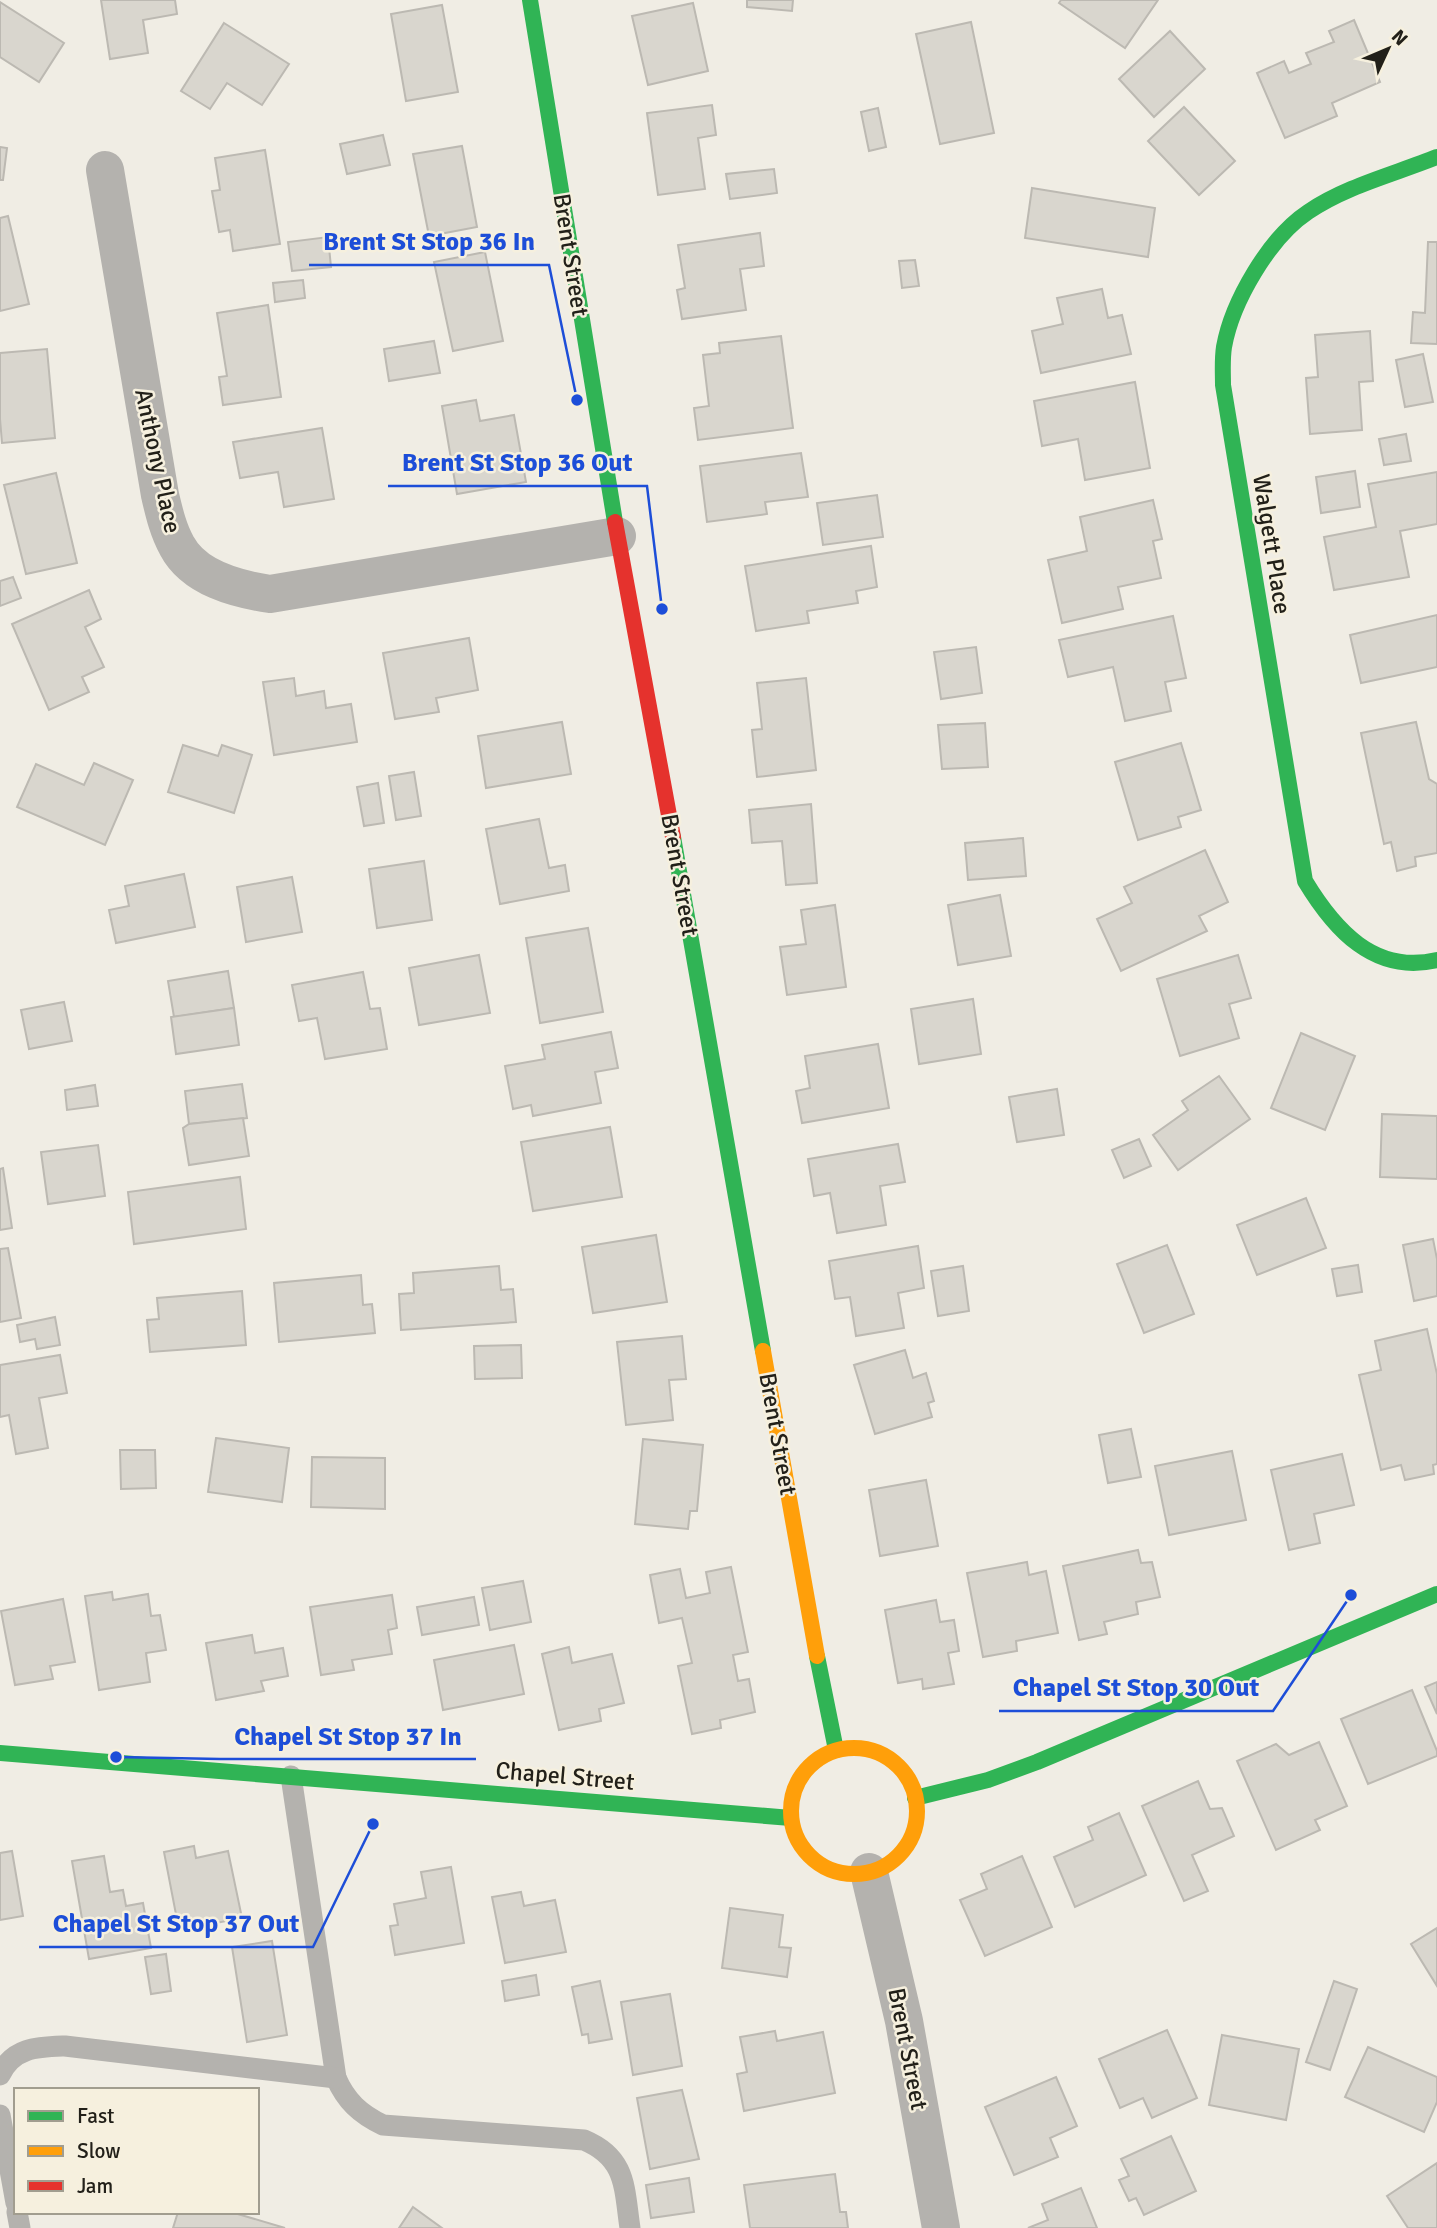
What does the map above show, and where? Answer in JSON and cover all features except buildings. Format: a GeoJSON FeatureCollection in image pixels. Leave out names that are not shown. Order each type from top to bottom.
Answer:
{"type":"FeatureCollection","features":[{"type":"Feature","properties":{"kind":"street","name":"Brent Street"},"geometry":{"type":"LineString","coordinates":[[530,0],[617,536],[667,800],[806,1598],[836,1750]]}},
{"type":"Feature","properties":{"kind":"street","name":"Walgett Place"},"geometry":{"type":"LineString","coordinates":[[1437,157],[1338,197],[1306,213],[1279,240],[1256,271],[1237,308],[1224,346],[1223,385],[1305,881],[1321,909],[1344,935],[1372,954],[1399,962],[1428,963],[1437,960]]}},
{"type":"Feature","properties":{"kind":"street","name":"Anthony Place"},"geometry":{"type":"LineString","coordinates":[[105,170],[160,495],[167,524],[178,549],[194,566],[239,590],[270,594],[617,536]]}},
{"type":"Feature","properties":{"kind":"street"},"geometry":{"type":"LineString","coordinates":[[915,1798],[988,1780],[1037,1762],[1437,1594]]}},
{"type":"Feature","properties":{"kind":"street"},"geometry":{"type":"LineString","coordinates":[[856,1748],[877,1752],[895,1762],[908,1778],[915,1798],[916,1817],[912,1835],[902,1852],[887,1864],[869,1872],[848,1874],[827,1868],[810,1856],[797,1838],[791,1818],[791,1800],[797,1783],[813,1763],[836,1750],[856,1748]]}},
{"type":"Feature","properties":{"kind":"street","name":"Chapel Street"},"geometry":{"type":"LineString","coordinates":[[0,1753],[791,1818]]}},
{"type":"Feature","properties":{"kind":"street","name":"Brent Street"},"geometry":{"type":"LineString","coordinates":[[869,1872],[904,2021],[941,2228]]}},
{"type":"Feature","properties":{"kind":"lane"},"geometry":{"type":"LineString","coordinates":[[291,1776],[336,2078],[352,2105],[366,2117],[383,2124],[584,2140],[597,2145],[610,2156],[621,2172],[630,2228]]}},
{"type":"Feature","properties":{"kind":"lane"},"geometry":{"type":"LineString","coordinates":[[0,2075],[10,2062],[32,2047],[65,2046],[336,2078]]}},
{"type":"Feature","properties":{"kind":"lane"},"geometry":{"type":"LineString","coordinates":[[0,2115],[14,2192]]}},
{"type":"Feature","properties":{"kind":"traffic: fast"},"geometry":{"type":"LineString","coordinates":[[530,0],[615,522]]}},
{"type":"Feature","properties":{"kind":"traffic: fast"},"geometry":{"type":"LineString","coordinates":[[1437,157],[1338,195],[1294,223],[1266,254],[1244,291],[1228,329],[1223,366],[1223,385],[1305,881],[1329,916],[1358,944],[1394,961],[1414,963],[1437,960]]}},
{"type":"Feature","properties":{"kind":"traffic: fast"},"geometry":{"type":"LineString","coordinates":[[673,837],[763,1351]]}},
{"type":"Feature","properties":{"kind":"traffic: fast"},"geometry":{"type":"LineString","coordinates":[[915,1798],[988,1780],[1037,1762],[1437,1594]]}},
{"type":"Feature","properties":{"kind":"traffic: fast"},"geometry":{"type":"LineString","coordinates":[[817,1656],[836,1750]]}},
{"type":"Feature","properties":{"kind":"traffic: fast"},"geometry":{"type":"LineString","coordinates":[[0,1753],[791,1818]]}},
{"type":"Feature","properties":{"kind":"traffic: slow"},"geometry":{"type":"LineString","coordinates":[[763,1351],[817,1656]]}},
{"type":"Feature","properties":{"kind":"traffic: slow"},"geometry":{"type":"LineString","coordinates":[[854,1748],[878,1753],[898,1767],[912,1787],[917,1811],[912,1835],[898,1855],[878,1869],[854,1874],[830,1869],[810,1855],[796,1835],[791,1811],[796,1787],[810,1767],[830,1753],[854,1748]]}},
{"type":"Feature","properties":{"kind":"traffic: jam"},"geometry":{"type":"LineString","coordinates":[[615,522],[673,837]]}},
{"type":"Feature","properties":{"kind":"place","name":"Brent St Stop 36 In"},"geometry":{"type":"Point","coordinates":[577,400]}},
{"type":"Feature","properties":{"kind":"place","name":"Brent St Stop 36 Out"},"geometry":{"type":"Point","coordinates":[662,609]}},
{"type":"Feature","properties":{"kind":"place","name":"Chapel St Stop 30 Out"},"geometry":{"type":"Point","coordinates":[1351,1595]}},
{"type":"Feature","properties":{"kind":"place","name":"Chapel St Stop 37 In"},"geometry":{"type":"Point","coordinates":[116,1757]}},
{"type":"Feature","properties":{"kind":"place","name":"Chapel St Stop 37 Out"},"geometry":{"type":"Point","coordinates":[373,1824]}}]}
